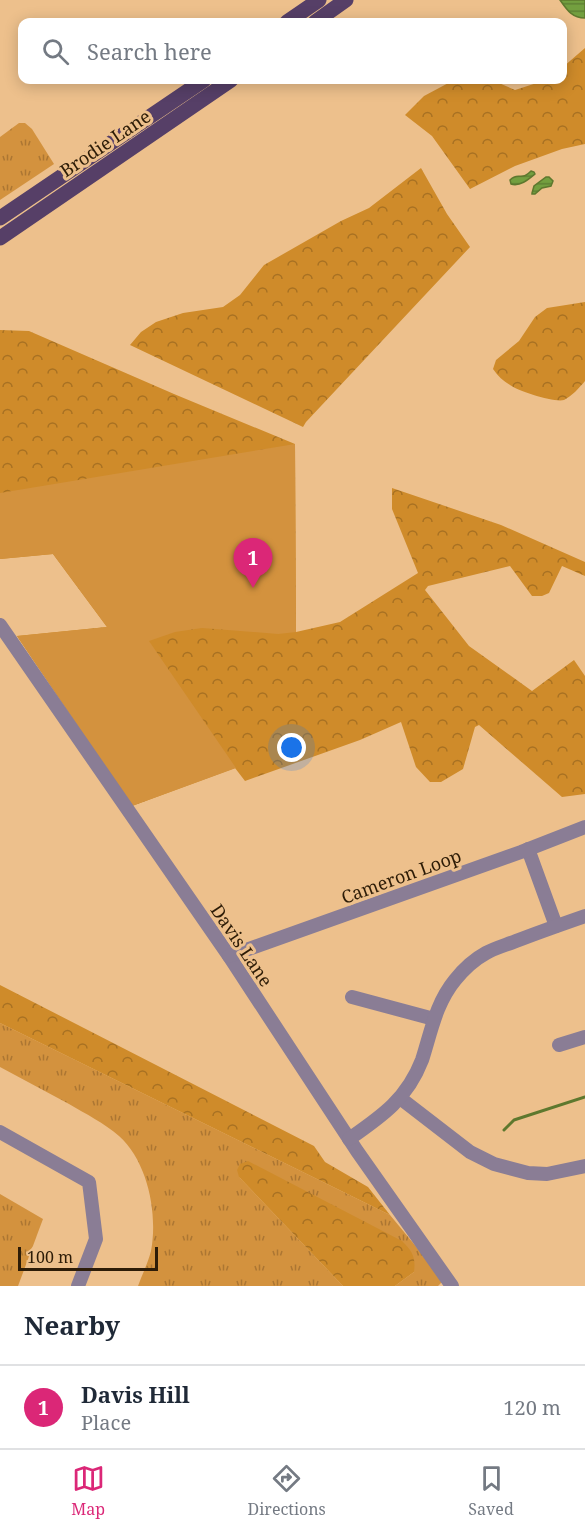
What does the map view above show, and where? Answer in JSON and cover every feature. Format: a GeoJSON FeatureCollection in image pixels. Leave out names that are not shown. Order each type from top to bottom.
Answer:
{"type":"FeatureCollection","features":[{"type":"Feature","properties":{"kind":"main road"},"geometry":{"type":"LineString","coordinates":[[293,18],[319,0]]}},
{"type":"Feature","properties":{"kind":"main road"},"geometry":{"type":"LineString","coordinates":[[321,18],[346,0]]}},
{"type":"Feature","properties":{"kind":"main road","name":"Brodie Lane"},"geometry":{"type":"LineString","coordinates":[[0,238],[82,172],[199,84]]}},
{"type":"Feature","properties":{"kind":"main road","name":"Brodie Lane"},"geometry":{"type":"LineString","coordinates":[[0,218],[82,172],[225,84]]}},
{"type":"Feature","properties":{"kind":"street","name":"Davis Lane"},"geometry":{"type":"LineString","coordinates":[[0,625],[229,956],[349,1140],[452,1286]]}},
{"type":"Feature","properties":{"kind":"street","name":"Cameron Loop"},"geometry":{"type":"LineString","coordinates":[[229,956],[585,827]]}},
{"type":"Feature","properties":{"kind":"street"},"geometry":{"type":"LineString","coordinates":[[528,849],[556,926]]}},
{"type":"Feature","properties":{"kind":"street"},"geometry":{"type":"LineString","coordinates":[[349,1140],[384,1115],[400,1098],[421,1061],[434,1019],[444,997],[455,980],[478,958],[487,952],[585,916]]}},
{"type":"Feature","properties":{"kind":"street"},"geometry":{"type":"LineString","coordinates":[[352,997],[434,1019]]}},
{"type":"Feature","properties":{"kind":"street"},"geometry":{"type":"LineString","coordinates":[[559,1046],[585,1037]]}},
{"type":"Feature","properties":{"kind":"street"},"geometry":{"type":"LineString","coordinates":[[400,1098],[470,1152],[494,1164],[528,1173],[547,1174],[585,1166]]}},
{"type":"Feature","properties":{"kind":"street"},"geometry":{"type":"LineString","coordinates":[[0,1132],[89,1182],[96,1239],[78,1286]]}},
{"type":"Feature","properties":{"kind":"green space"},"geometry":{"type":"Polygon","coordinates":[[[585,48],[585,144],[562,149],[515,166],[470,189],[432,136],[405,115],[424,96],[446,84],[501,84],[515,90],[534,84],[567,84],[567,64],[585,48]]]}},
{"type":"Feature","properties":{"kind":"green space"},"geometry":{"type":"Polygon","coordinates":[[[19,123],[25,123],[32,129],[54,164],[0,200],[0,137],[19,123]]]}},
{"type":"Feature","properties":{"kind":"green space"},"geometry":{"type":"Polygon","coordinates":[[[421,168],[447,214],[470,247],[303,427],[130,345],[141,332],[156,322],[183,313],[223,307],[240,295],[264,265],[341,221],[369,208],[421,168]]]}},
{"type":"Feature","properties":{"kind":"green space"},"geometry":{"type":"Polygon","coordinates":[[[585,302],[585,381],[570,396],[559,400],[528,393],[507,383],[495,372],[493,369],[496,360],[519,341],[535,317],[547,308],[585,302]]]}},
{"type":"Feature","properties":{"kind":"green space"},"geometry":{"type":"Polygon","coordinates":[[[0,330],[29,331],[295,444],[296,632],[340,622],[418,573],[392,509],[392,488],[501,525],[585,562],[585,576],[562,566],[549,593],[542,596],[532,596],[510,566],[428,586],[425,590],[469,646],[532,691],[574,660],[585,676],[585,794],[562,797],[479,725],[475,727],[463,769],[441,782],[430,782],[416,767],[401,722],[360,740],[245,781],[235,768],[132,806],[17,636],[107,627],[53,554],[0,559],[0,330]]]}},
{"type":"Feature","properties":{"kind":"green space"},"geometry":{"type":"Polygon","coordinates":[[[295,444],[296,632],[278,634],[202,628],[175,632],[149,641],[236,768],[132,806],[17,636],[107,627],[53,554],[0,559],[0,493],[295,444]]]}},
{"type":"Feature","properties":{"kind":"green space"},"geometry":{"type":"Polygon","coordinates":[[[0,985],[314,1146],[325,1162],[368,1187],[390,1215],[0,1023],[0,985]]]}},
{"type":"Feature","properties":{"kind":"green space"},"geometry":{"type":"Polygon","coordinates":[[[0,1023],[390,1215],[442,1282],[438,1286],[395,1286],[414,1272],[239,1177],[343,1286],[138,1286],[151,1251],[153,1221],[149,1189],[137,1160],[119,1136],[107,1127],[0,1067],[0,1023]]]}},
{"type":"Feature","properties":{"kind":"green space"},"geometry":{"type":"Polygon","coordinates":[[[248,1161],[402,1241],[412,1255],[414,1272],[395,1286],[343,1286],[239,1177],[237,1170],[240,1164],[248,1161]]]}},
{"type":"Feature","properties":{"kind":"green space"},"geometry":{"type":"Polygon","coordinates":[[[0,1194],[43,1219],[18,1286],[0,1286],[0,1194]]]}},
{"type":"Feature","properties":{"kind":"shaded area"},"geometry":{"type":"Polygon","coordinates":[[[560,0],[585,0],[585,18],[573,15],[560,0]]]}},
{"type":"Feature","properties":{"kind":"shaded area"},"geometry":{"type":"Polygon","coordinates":[[[531,171],[535,174],[527,180],[511,184],[510,180],[513,177],[525,176],[531,171]]]}},
{"type":"Feature","properties":{"kind":"shaded area"},"geometry":{"type":"Polygon","coordinates":[[[546,177],[553,181],[551,186],[532,194],[534,186],[546,177]]]}},
{"type":"Feature","properties":{"kind":"waterway"},"geometry":{"type":"LineString","coordinates":[[504,1130],[514,1120],[585,1097]]}},
{"type":"Feature","properties":{"kind":"place","name":"Davis Hill"},"geometry":{"type":"Point","coordinates":[253,588]}}]}
